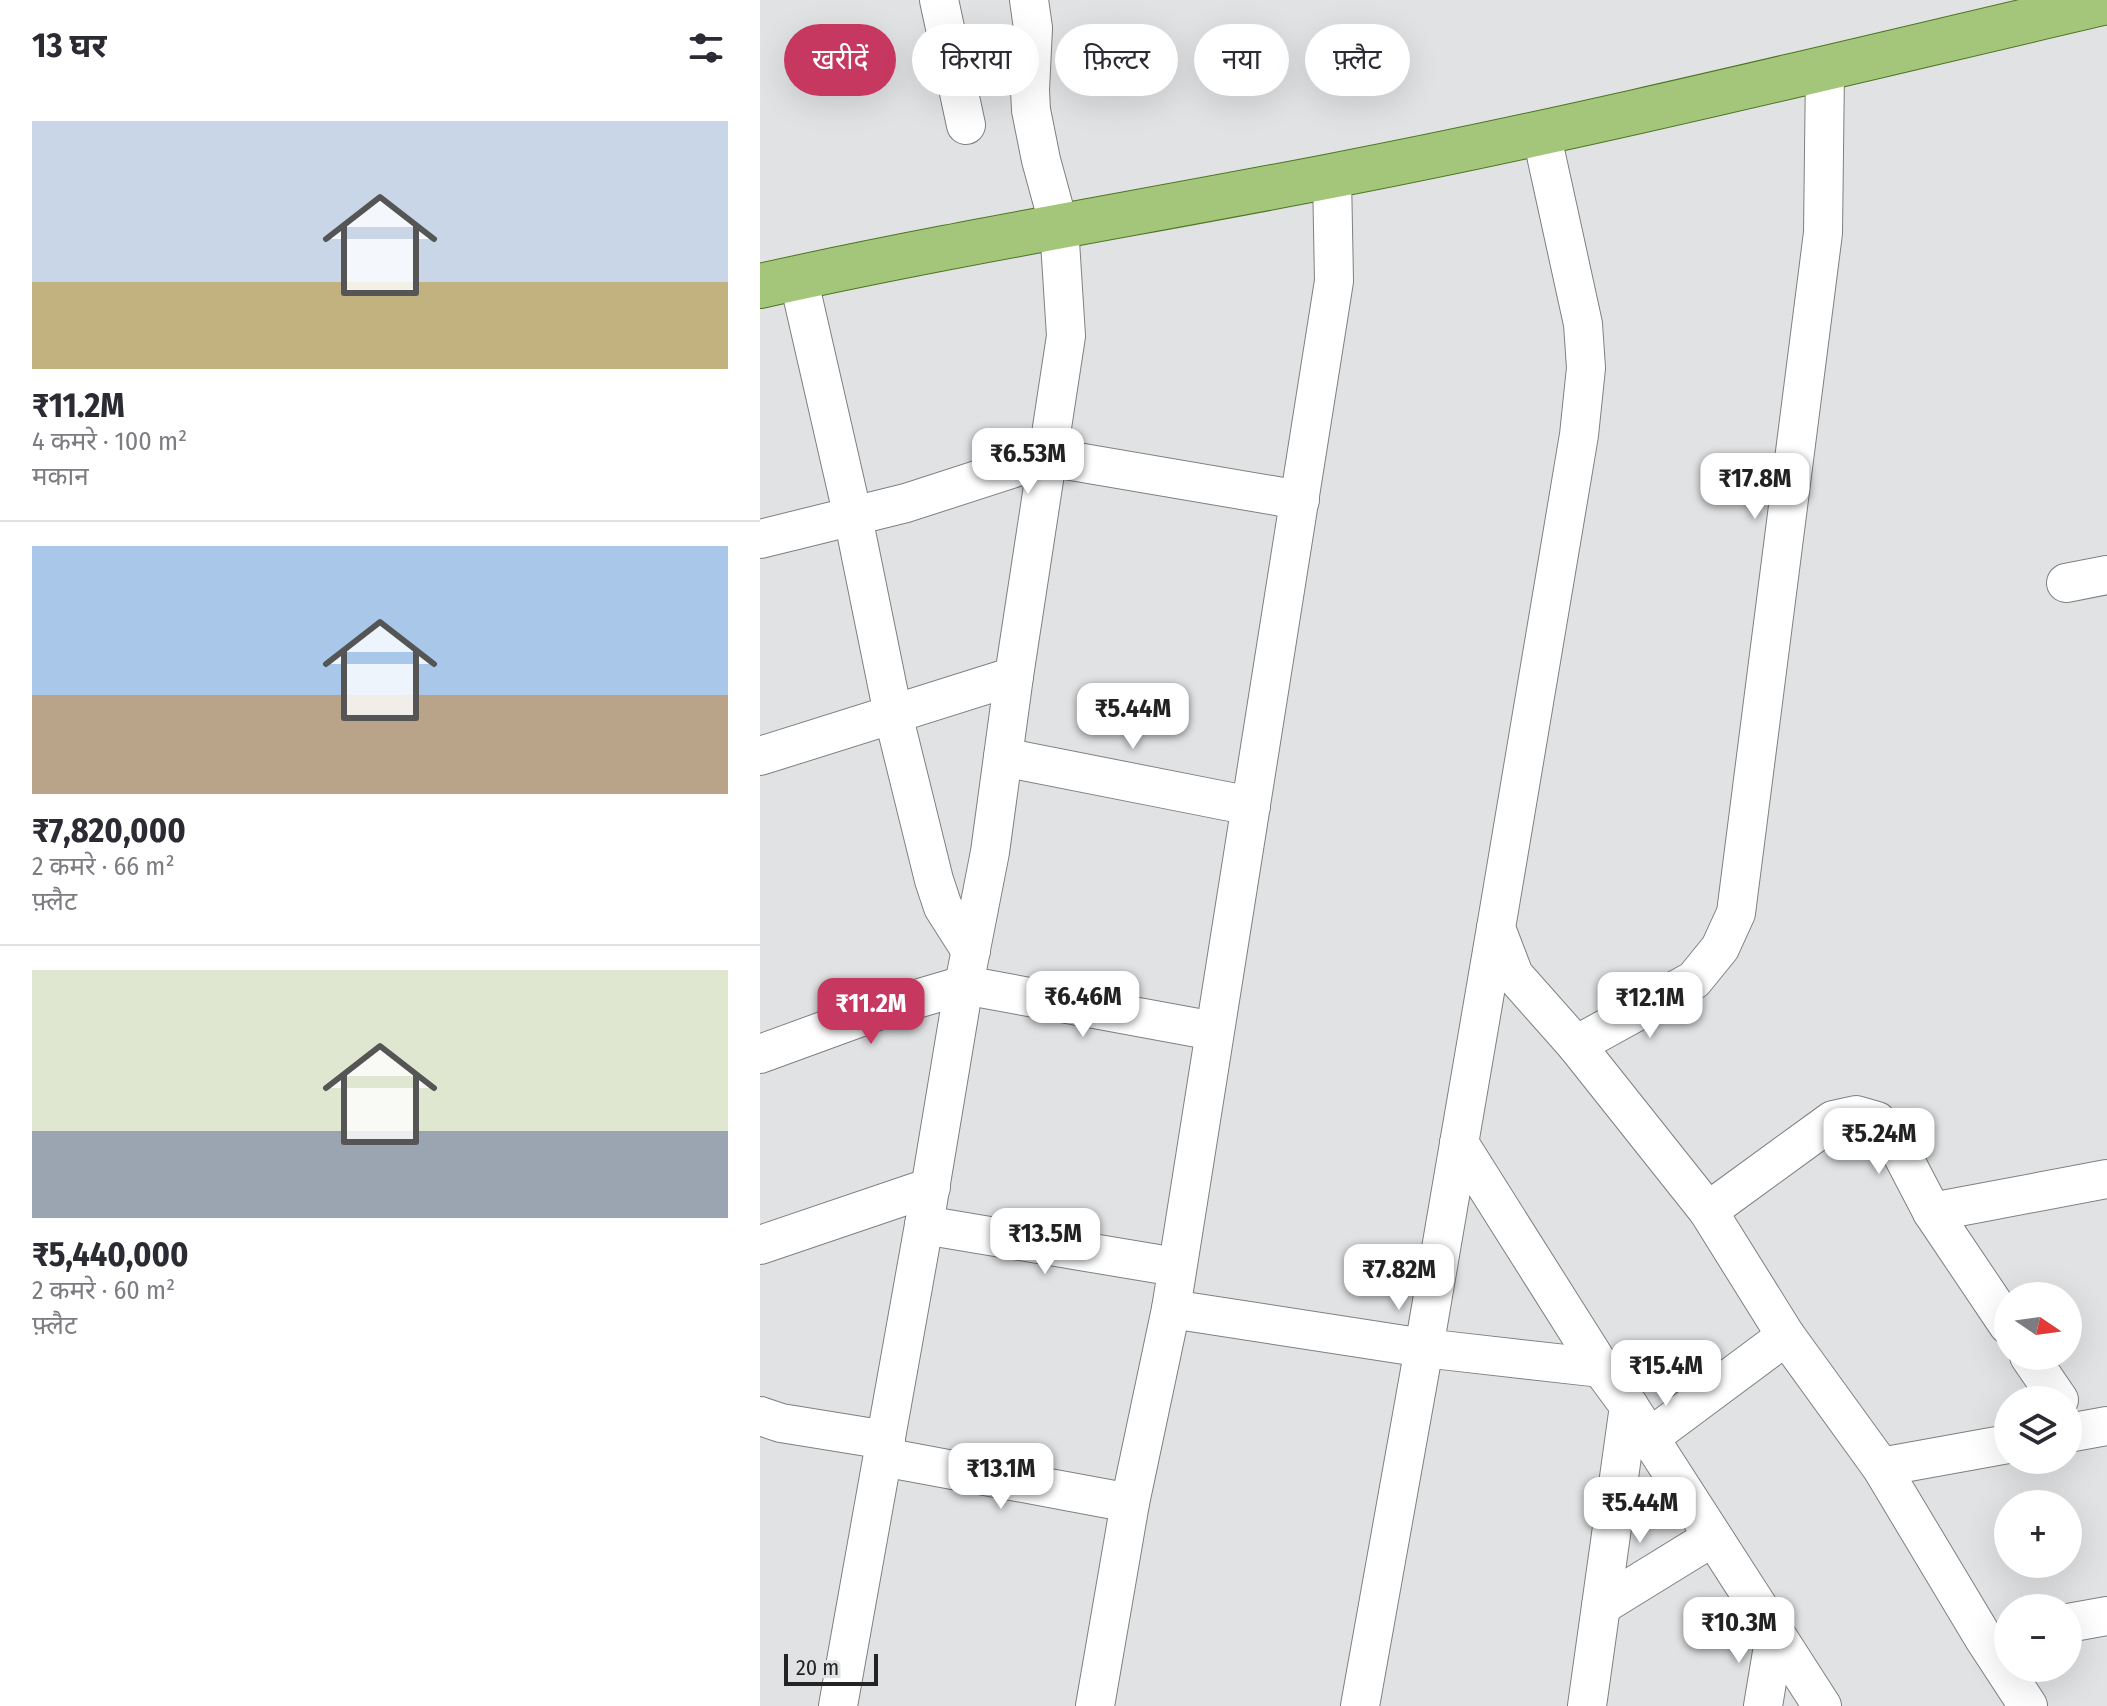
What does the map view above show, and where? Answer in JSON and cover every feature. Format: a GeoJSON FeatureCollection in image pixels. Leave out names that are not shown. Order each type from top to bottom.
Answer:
{"type":"FeatureCollection","features":[{"type":"Feature","properties":{"kind":"main road"},"geometry":{"type":"LineString","coordinates":[[779,282],[1332,176],[1541,132],[1825,70],[2107,2]]}},
{"type":"Feature","properties":{"kind":"street"},"geometry":{"type":"LineString","coordinates":[[939,0],[966,125]]}},
{"type":"Feature","properties":{"kind":"street"},"geometry":{"type":"LineString","coordinates":[[838,1706],[990,852],[1066,336],[1059,226],[1031,110],[1033,28],[1029,0]]}},
{"type":"Feature","properties":{"kind":"street"},"geometry":{"type":"LineString","coordinates":[[1576,1045],[1694,980],[1720,948],[1736,913],[1823,233],[1825,70]]}},
{"type":"Feature","properties":{"kind":"street"},"geometry":{"type":"LineString","coordinates":[[1360,1706],[1579,435],[1586,368],[1583,324],[1541,132]]}},
{"type":"Feature","properties":{"kind":"street"},"geometry":{"type":"LineString","coordinates":[[1095,1706],[1130,1503],[1171,1309],[1334,281],[1332,176]]}},
{"type":"Feature","properties":{"kind":"street"},"geometry":{"type":"LineString","coordinates":[[779,282],[853,517],[893,714],[938,894],[967,968]]}},
{"type":"Feature","properties":{"kind":"street"},"geometry":{"type":"LineString","coordinates":[[760,539],[906,503],[1048,457],[1300,500]]}},
{"type":"Feature","properties":{"kind":"street"},"geometry":{"type":"LineString","coordinates":[[2066,583],[2107,575]]}},
{"type":"Feature","properties":{"kind":"street"},"geometry":{"type":"LineString","coordinates":[[760,756],[1014,676]]}},
{"type":"Feature","properties":{"kind":"street"},"geometry":{"type":"LineString","coordinates":[[1003,757],[1251,806]]}},
{"type":"Feature","properties":{"kind":"street"},"geometry":{"type":"LineString","coordinates":[[1496,928],[1514,975],[1576,1045],[1708,1211],[1786,1336],[1881,1467],[1994,1634]]}},
{"type":"Feature","properties":{"kind":"street"},"geometry":{"type":"LineString","coordinates":[[760,1054],[886,1008],[967,968],[1214,1031]]}},
{"type":"Feature","properties":{"kind":"street"},"geometry":{"type":"LineString","coordinates":[[1708,1211],[1833,1120],[1856,1115],[1877,1121],[1896,1143],[1932,1212],[1994,1304]]}},
{"type":"Feature","properties":{"kind":"street"},"geometry":{"type":"LineString","coordinates":[[1459,1143],[1601,1368],[1629,1406],[1822,1706]]}},
{"type":"Feature","properties":{"kind":"street"},"geometry":{"type":"LineString","coordinates":[[1932,1212],[2107,1179]]}},
{"type":"Feature","properties":{"kind":"street"},"geometry":{"type":"LineString","coordinates":[[760,1245],[931,1187]]}},
{"type":"Feature","properties":{"kind":"street"},"geometry":{"type":"LineString","coordinates":[[924,1225],[1176,1267]]}},
{"type":"Feature","properties":{"kind":"street"},"geometry":{"type":"LineString","coordinates":[[1171,1309],[1424,1348],[1601,1368]]}},
{"type":"Feature","properties":{"kind":"street"},"geometry":{"type":"LineString","coordinates":[[1649,1438],[1786,1336]]}},
{"type":"Feature","properties":{"kind":"street"},"geometry":{"type":"LineString","coordinates":[[1587,1706],[1629,1406]]}},
{"type":"Feature","properties":{"kind":"street"},"geometry":{"type":"LineString","coordinates":[[760,1416],[884,1449],[1130,1503]]}},
{"type":"Feature","properties":{"kind":"street"},"geometry":{"type":"LineString","coordinates":[[1881,1467],[1994,1447]]}},
{"type":"Feature","properties":{"kind":"street"},"geometry":{"type":"LineString","coordinates":[[1601,1606],[1713,1537]]}},
{"type":"Feature","properties":{"kind":"street"},"geometry":{"type":"LineString","coordinates":[[2082,1620],[2107,1616]]}},
{"type":"Feature","properties":{"kind":"street"},"geometry":{"type":"LineString","coordinates":[[1763,1706],[1775,1634]]}},
{"type":"Feature","properties":{"kind":"street"},"geometry":{"type":"LineString","coordinates":[[2017,1682],[2028,1706]]}}]}
